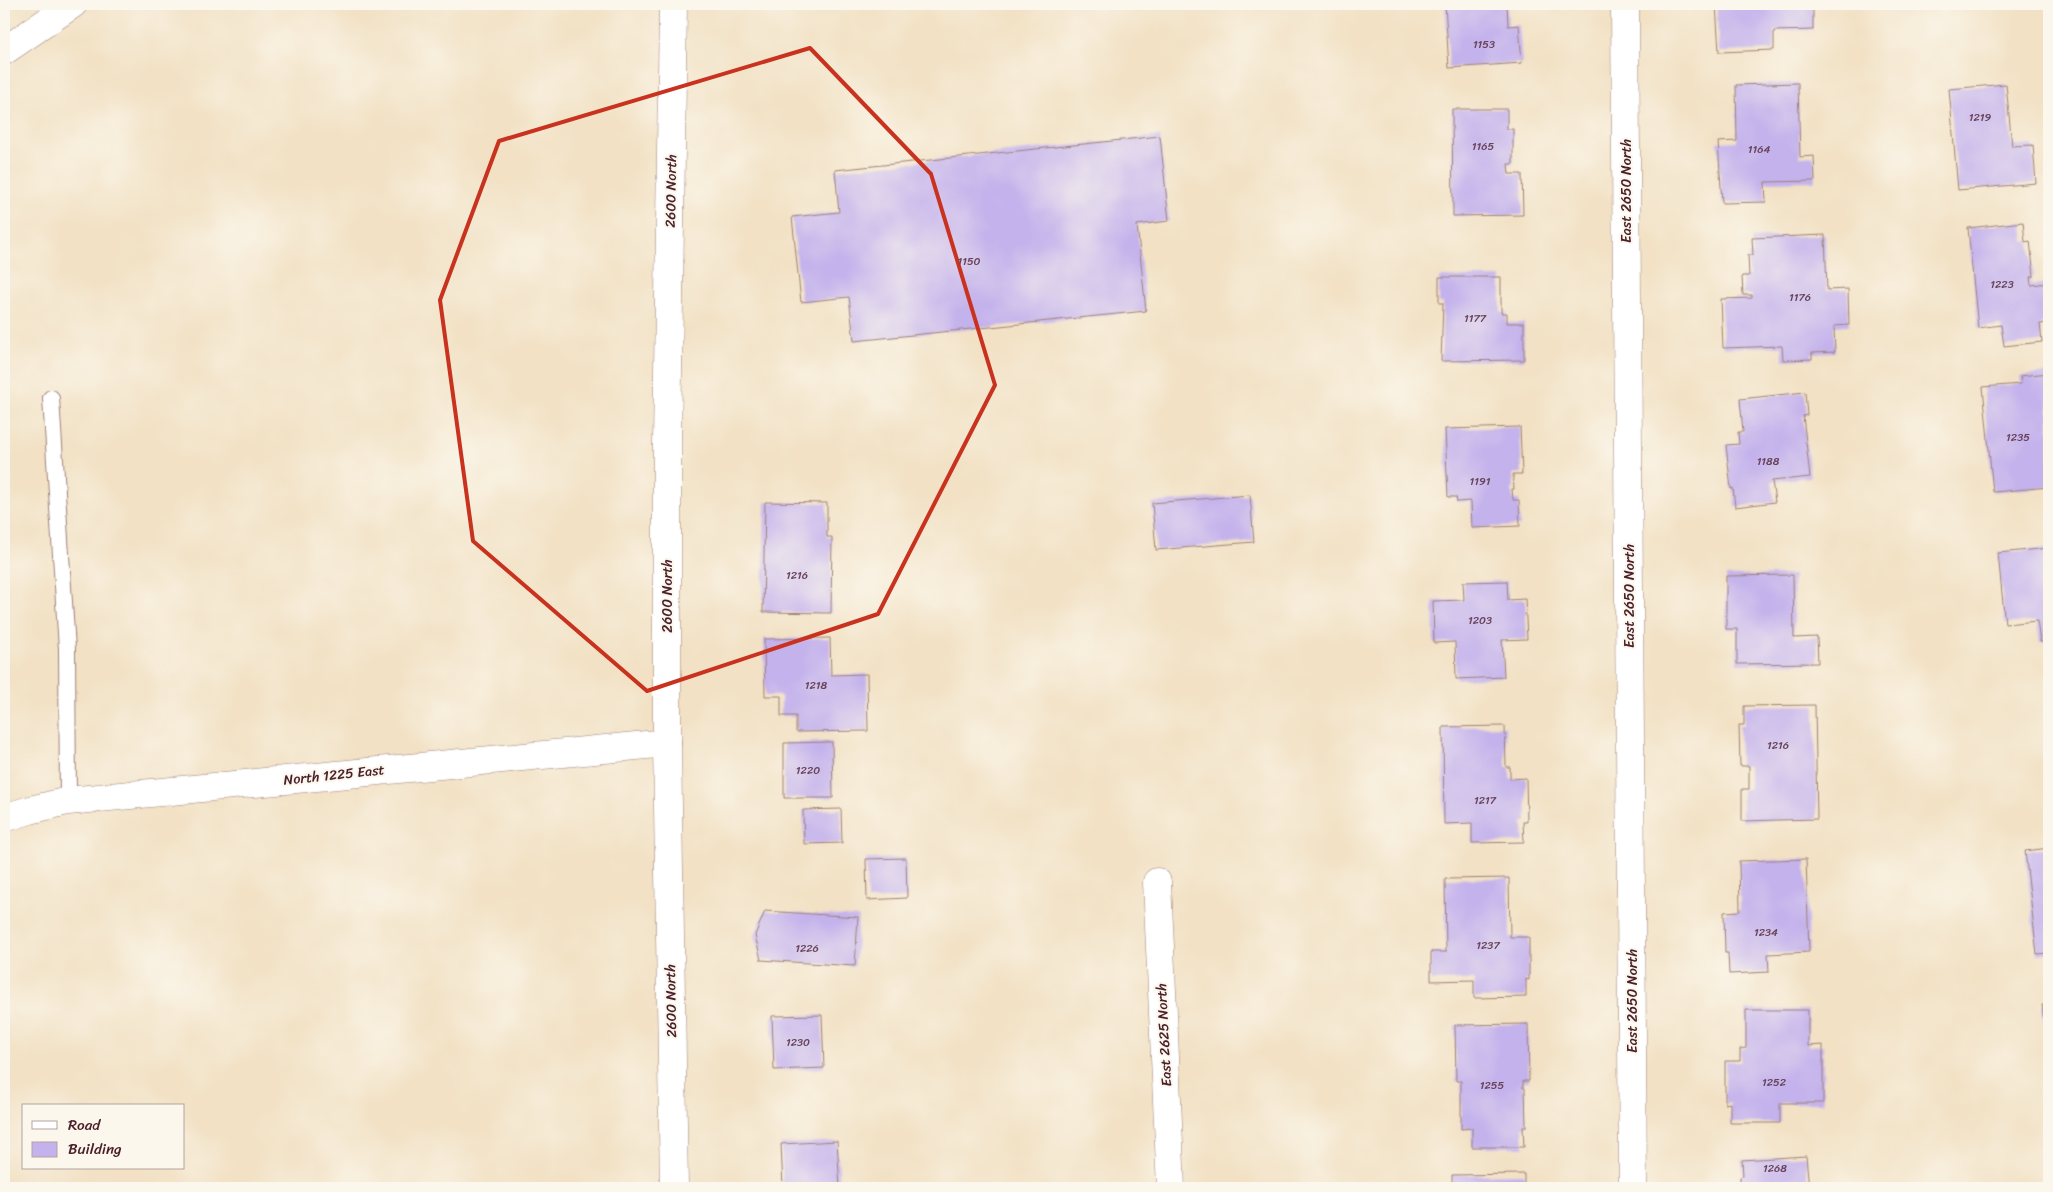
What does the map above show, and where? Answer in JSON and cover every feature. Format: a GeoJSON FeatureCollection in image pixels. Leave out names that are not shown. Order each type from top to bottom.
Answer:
{"type":"FeatureCollection","features":[{"type":"Feature","properties":{"kind":"street"},"geometry":{"type":"LineString","coordinates":[[4,51],[73,4]]}},
{"type":"Feature","properties":{"kind":"street","name":"2600 North"},"geometry":{"type":"LineString","coordinates":[[674,4],[667,445],[667,743],[674,1188]]}},
{"type":"Feature","properties":{"kind":"street","name":"East 2650 North"},"geometry":{"type":"LineString","coordinates":[[1625,4],[1633,1188]]}},
{"type":"Feature","properties":{"kind":"street","name":"North 1225 East"},"geometry":{"type":"LineString","coordinates":[[4,818],[68,801],[667,743]]}},
{"type":"Feature","properties":{"kind":"street","name":"East 2625 North"},"geometry":{"type":"LineString","coordinates":[[1157,882],[1171,1188]]}},
{"type":"Feature","properties":{"kind":"lane"},"geometry":{"type":"LineString","coordinates":[[51,398],[67,650],[68,801]]}},
{"type":"Feature","properties":{"kind":"highlighted area"},"geometry":{"type":"Polygon","coordinates":[[[810,48],[931,174],[995,385],[878,614],[647,691],[473,541],[440,300],[499,141],[810,48]]]}},
{"type":"Feature","properties":{"kind":"building"},"geometry":{"type":"Polygon","coordinates":[[[1445,4],[1507,4],[1508,26],[1519,25],[1522,63],[1449,68],[1445,4]]]}},
{"type":"Feature","properties":{"kind":"building"},"geometry":{"type":"Polygon","coordinates":[[[1716,4],[1813,4],[1813,30],[1774,31],[1774,50],[1719,52],[1716,4]]]}},
{"type":"Feature","properties":{"kind":"building"},"geometry":{"type":"Polygon","coordinates":[[[1798,83],[1800,157],[1814,156],[1815,181],[1765,182],[1766,202],[1722,203],[1718,142],[1737,141],[1736,85],[1798,83]]]}},
{"type":"Feature","properties":{"kind":"building"},"geometry":{"type":"Polygon","coordinates":[[[2006,84],[2012,146],[2033,145],[2036,183],[1958,190],[1949,89],[2006,84]]]}},
{"type":"Feature","properties":{"kind":"building"},"geometry":{"type":"Polygon","coordinates":[[[1452,109],[1507,109],[1507,129],[1513,129],[1513,164],[1508,164],[1509,174],[1522,174],[1523,215],[1453,216],[1452,109]]]}},
{"type":"Feature","properties":{"kind":"building"},"geometry":{"type":"Polygon","coordinates":[[[1160,136],[1169,221],[1137,225],[1146,311],[854,341],[849,297],[801,302],[792,217],[839,212],[835,170],[1160,136]]]}},
{"type":"Feature","properties":{"kind":"building"},"geometry":{"type":"Polygon","coordinates":[[[2023,222],[2025,242],[2030,241],[2034,276],[2030,277],[2031,285],[2049,283],[2049,323],[2040,324],[2042,342],[2004,346],[2001,325],[1978,328],[1968,228],[2023,222]]]}},
{"type":"Feature","properties":{"kind":"building"},"geometry":{"type":"Polygon","coordinates":[[[1825,235],[1827,290],[1848,289],[1849,325],[1834,326],[1835,352],[1812,353],[1812,359],[1783,360],[1782,346],[1723,348],[1721,299],[1752,298],[1752,295],[1743,295],[1742,276],[1749,276],[1748,255],[1753,255],[1752,238],[1825,235]]]}},
{"type":"Feature","properties":{"kind":"building"},"geometry":{"type":"Polygon","coordinates":[[[1439,277],[1501,277],[1501,313],[1507,313],[1507,323],[1524,323],[1524,360],[1441,361],[1443,303],[1439,303],[1439,277]]]}},
{"type":"Feature","properties":{"kind":"building"},"geometry":{"type":"Polygon","coordinates":[[[2049,373],[2049,487],[1993,492],[1983,387],[2021,384],[2020,376],[2049,373]]]}},
{"type":"Feature","properties":{"kind":"building"},"geometry":{"type":"Polygon","coordinates":[[[1805,392],[1807,415],[1803,416],[1810,477],[1772,481],[1775,502],[1735,507],[1726,445],[1739,444],[1738,432],[1743,432],[1740,399],[1805,392]]]}},
{"type":"Feature","properties":{"kind":"building"},"geometry":{"type":"Polygon","coordinates":[[[1520,427],[1522,474],[1513,474],[1514,489],[1512,489],[1513,500],[1519,500],[1520,526],[1472,528],[1471,501],[1457,502],[1456,497],[1448,497],[1445,429],[1520,427]]]}},
{"type":"Feature","properties":{"kind":"building"},"geometry":{"type":"Polygon","coordinates":[[[1250,495],[1254,542],[1156,550],[1152,503],[1250,495]]]}},
{"type":"Feature","properties":{"kind":"building"},"geometry":{"type":"Polygon","coordinates":[[[765,502],[827,503],[827,537],[832,537],[831,613],[763,612],[765,502]]]}},
{"type":"Feature","properties":{"kind":"building"},"geometry":{"type":"Polygon","coordinates":[[[2049,548],[2049,641],[2040,642],[2037,621],[2005,624],[1998,553],[2049,548]]]}},
{"type":"Feature","properties":{"kind":"building"},"geometry":{"type":"Polygon","coordinates":[[[1793,575],[1794,638],[1817,637],[1818,663],[1737,664],[1737,629],[1726,629],[1726,576],[1793,575]]]}},
{"type":"Feature","properties":{"kind":"building"},"geometry":{"type":"Polygon","coordinates":[[[1507,581],[1508,600],[1525,599],[1527,639],[1502,640],[1504,677],[1456,679],[1455,642],[1434,643],[1433,601],[1464,600],[1463,582],[1507,581]]]}},
{"type":"Feature","properties":{"kind":"building"},"geometry":{"type":"Polygon","coordinates":[[[830,638],[831,675],[867,674],[868,731],[796,732],[796,716],[781,716],[781,696],[765,696],[764,639],[830,638]]]}},
{"type":"Feature","properties":{"kind":"building"},"geometry":{"type":"Polygon","coordinates":[[[1815,705],[1817,819],[1742,821],[1742,789],[1749,789],[1749,766],[1740,766],[1739,725],[1744,725],[1744,706],[1815,705]]]}},
{"type":"Feature","properties":{"kind":"building"},"geometry":{"type":"Polygon","coordinates":[[[1505,726],[1506,767],[1510,767],[1510,779],[1526,778],[1527,822],[1523,822],[1524,842],[1472,843],[1472,823],[1444,824],[1443,727],[1505,726]]]}},
{"type":"Feature","properties":{"kind":"building"},"geometry":{"type":"Polygon","coordinates":[[[832,742],[833,798],[784,798],[784,743],[832,742]]]}},
{"type":"Feature","properties":{"kind":"building"},"geometry":{"type":"Polygon","coordinates":[[[841,809],[842,843],[804,844],[803,810],[841,809]]]}},
{"type":"Feature","properties":{"kind":"building"},"geometry":{"type":"Polygon","coordinates":[[[2049,848],[2049,953],[2037,954],[2025,851],[2049,848]]]}},
{"type":"Feature","properties":{"kind":"building"},"geometry":{"type":"Polygon","coordinates":[[[906,858],[907,898],[867,900],[866,859],[906,858]]]}},
{"type":"Feature","properties":{"kind":"building"},"geometry":{"type":"Polygon","coordinates":[[[1806,859],[1809,952],[1768,954],[1769,972],[1729,974],[1728,953],[1725,953],[1724,912],[1740,911],[1739,861],[1806,859]]]}},
{"type":"Feature","properties":{"kind":"building"},"geometry":{"type":"Polygon","coordinates":[[[1509,878],[1510,937],[1529,937],[1529,980],[1526,979],[1526,997],[1474,998],[1474,980],[1431,981],[1431,952],[1446,952],[1445,879],[1509,878]]]}},
{"type":"Feature","properties":{"kind":"building"},"geometry":{"type":"Polygon","coordinates":[[[765,911],[858,917],[855,966],[761,960],[755,935],[765,911]]]}},
{"type":"Feature","properties":{"kind":"building"},"geometry":{"type":"Polygon","coordinates":[[[2049,1004],[2049,1055],[2048,1056],[2042,1005],[2049,1004]]]}},
{"type":"Feature","properties":{"kind":"building"},"geometry":{"type":"Polygon","coordinates":[[[1746,1010],[1808,1010],[1808,1046],[1823,1045],[1823,1103],[1780,1103],[1780,1123],[1730,1123],[1730,1103],[1725,1104],[1725,1061],[1740,1061],[1740,1049],[1746,1048],[1746,1010]]]}},
{"type":"Feature","properties":{"kind":"building"},"geometry":{"type":"Polygon","coordinates":[[[822,1015],[824,1068],[774,1070],[772,1016],[822,1015]]]}},
{"type":"Feature","properties":{"kind":"building"},"geometry":{"type":"Polygon","coordinates":[[[1528,1024],[1529,1081],[1523,1081],[1523,1088],[1525,1088],[1526,1127],[1523,1127],[1524,1147],[1472,1147],[1472,1128],[1461,1129],[1461,1081],[1456,1081],[1455,1025],[1528,1024]]]}},
{"type":"Feature","properties":{"kind":"building"},"geometry":{"type":"Polygon","coordinates":[[[837,1141],[840,1188],[783,1188],[781,1144],[837,1141]]]}},
{"type":"Feature","properties":{"kind":"building"},"geometry":{"type":"Polygon","coordinates":[[[1806,1156],[1809,1188],[1740,1188],[1740,1177],[1743,1176],[1742,1160],[1806,1156]]]}},
{"type":"Feature","properties":{"kind":"building"},"geometry":{"type":"Polygon","coordinates":[[[1524,1174],[1524,1188],[1452,1188],[1452,1175],[1524,1174]]]}}]}
